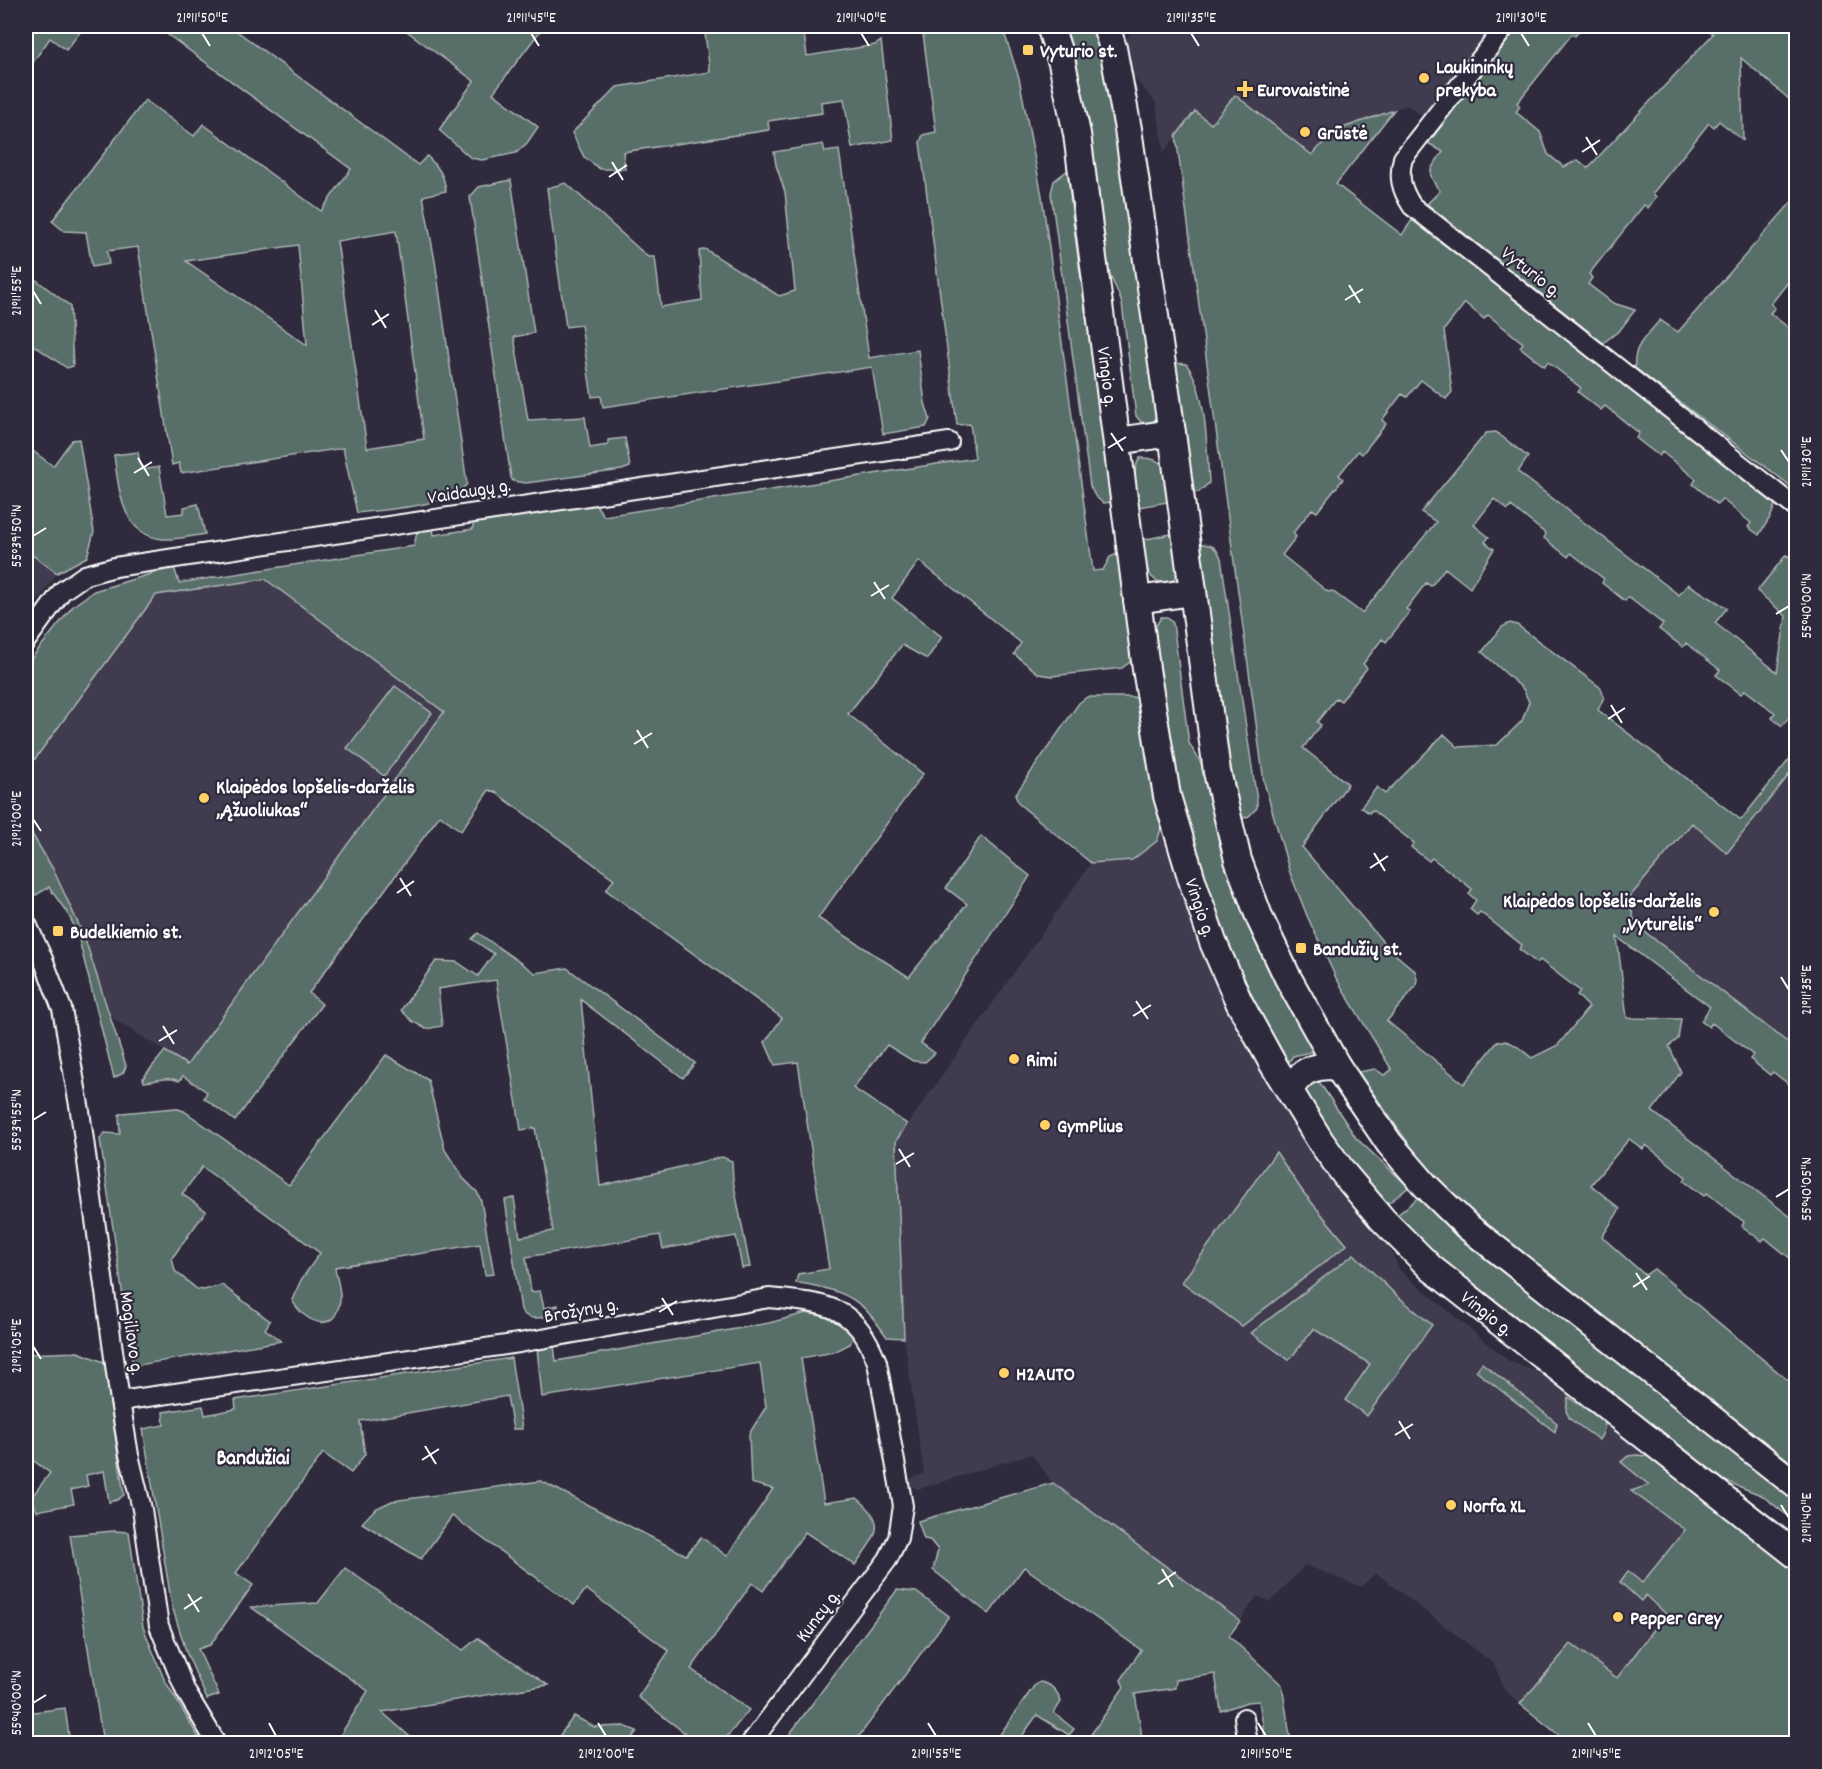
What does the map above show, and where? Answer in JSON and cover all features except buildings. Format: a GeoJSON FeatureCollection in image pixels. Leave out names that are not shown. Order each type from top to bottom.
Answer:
{"type":"FeatureCollection","features":[{"type":"Feature","properties":{"kind":"main road","name":"Vingio g."},"geometry":{"type":"LineString","coordinates":[[1050,26],[1062,63],[1077,134],[1137,600],[1167,796],[1191,880],[1213,942],[1239,1002],[1273,1064],[1321,1142],[1383,1220],[1431,1268],[1797,1555]]}},
{"type":"Feature","properties":{"kind":"main road"},"geometry":{"type":"LineString","coordinates":[[1106,26],[1113,48],[1128,129],[1172,433],[1217,772],[1238,860],[1264,929],[1308,1016],[1337,1066],[1389,1143],[1425,1185],[1467,1226],[1797,1485]]}},
{"type":"Feature","properties":{"kind":"main road"},"geometry":{"type":"LineString","coordinates":[[1117,441],[1172,433]]}},
{"type":"Feature","properties":{"kind":"main road"},"geometry":{"type":"LineString","coordinates":[[1137,600],[1193,592]]}},
{"type":"Feature","properties":{"kind":"main road"},"geometry":{"type":"LineString","coordinates":[[1290,1091],[1293,1082],[1314,1067],[1337,1066]]}},
{"type":"Feature","properties":{"kind":"street","name":"Vyturio g."},"geometry":{"type":"LineString","coordinates":[[1506,26],[1403,158],[1400,185],[1412,206],[1797,508]]}},
{"type":"Feature","properties":{"kind":"street","name":"Vaidaugų g."},"geometry":{"type":"LineString","coordinates":[[26,641],[62,591],[85,575],[116,567],[949,442]]}},
{"type":"Feature","properties":{"kind":"street","name":"Mogiliovo g."},"geometry":{"type":"LineString","coordinates":[[26,922],[62,1009],[80,1111],[120,1401],[129,1455],[142,1509],[159,1626],[186,1692],[217,1743]]}},
{"type":"Feature","properties":{"kind":"street","name":"Brožynų g."},"geometry":{"type":"LineString","coordinates":[[120,1401],[519,1343],[769,1298],[807,1301],[835,1309],[845,1315],[854,1322],[870,1344],[877,1362],[903,1506]]}},
{"type":"Feature","properties":{"kind":"street","name":"Kuncų g."},"geometry":{"type":"LineString","coordinates":[[750,1743],[888,1559],[898,1538],[903,1506]]}},
{"type":"Feature","properties":{"kind":"street"},"geometry":{"type":"LineString","coordinates":[[1244,1718],[1248,1743]]}},
{"type":"Feature","properties":{"kind":"shaded area"},"geometry":{"type":"Polygon","coordinates":[[[1134,26],[1495,26],[1422,116],[1407,105],[1334,131],[1312,156],[1235,95],[1210,124],[1195,112],[1164,152],[1156,103],[1132,75],[1124,44],[1134,26]]]}},
{"type":"Feature","properties":{"kind":"shaded area"},"geometry":{"type":"Polygon","coordinates":[[[26,550],[57,573],[26,618],[26,550]]]}},
{"type":"Feature","properties":{"kind":"shaded area","name":"Klaipėdos lopšelis-darželis „Ąžuoliukas“"},"geometry":{"type":"Polygon","coordinates":[[[265,579],[444,712],[187,1065],[112,1018],[84,936],[53,869],[26,824],[26,771],[156,595],[265,579]]]}},
{"type":"Feature","properties":{"kind":"shaded area","name":"Klaipėdos lopšelis-darželis „Vyturėlis“"},"geometry":{"type":"Polygon","coordinates":[[[1796,766],[1796,1049],[1636,925],[1628,899],[1692,822],[1727,853],[1796,766]]]}},
{"type":"Feature","properties":{"kind":"shaded area"},"geometry":{"type":"Polygon","coordinates":[[[1162,826],[1187,906],[1214,978],[1272,1086],[1305,1139],[1339,1188],[1385,1238],[1400,1271],[1509,1361],[1548,1374],[1759,1542],[1569,1743],[1504,1689],[1494,1664],[1376,1573],[1361,1587],[1305,1565],[1271,1602],[1257,1596],[1240,1621],[1053,1483],[1031,1454],[919,1489],[911,1486],[908,1479],[924,1474],[904,1338],[896,1141],[1091,863],[1132,860],[1157,841],[1162,826]]]}},
{"type":"Feature","properties":{"kind":"green space"},"geometry":{"type":"Polygon","coordinates":[[[26,26],[85,26],[66,50],[50,38],[26,72],[26,26]]]}},
{"type":"Feature","properties":{"kind":"green space"},"geometry":{"type":"Polygon","coordinates":[[[156,26],[230,26],[418,165],[427,156],[437,167],[444,180],[446,191],[423,196],[435,261],[467,484],[446,498],[416,506],[357,513],[343,448],[181,473],[179,463],[172,465],[138,247],[107,251],[109,264],[92,267],[86,232],[64,231],[52,221],[145,100],[194,136],[203,124],[321,211],[351,169],[156,26]],[[396,231],[337,241],[367,448],[424,439],[396,231]],[[298,245],[186,261],[307,345],[298,245]]]}},
{"type":"Feature","properties":{"kind":"green space"},"geometry":{"type":"Polygon","coordinates":[[[400,26],[544,26],[493,93],[538,127],[527,143],[516,153],[482,160],[471,158],[439,130],[474,81],[400,26]]]}},
{"type":"Feature","properties":{"kind":"green space"},"geometry":{"type":"Polygon","coordinates":[[[704,26],[803,26],[807,56],[875,45],[881,41],[893,140],[852,148],[844,99],[821,102],[822,113],[768,121],[769,130],[623,152],[625,169],[600,169],[584,157],[572,133],[617,87],[710,72],[704,26]]]}},
{"type":"Feature","properties":{"kind":"green space"},"geometry":{"type":"Polygon","coordinates":[[[922,26],[1002,26],[1019,78],[1042,196],[1093,571],[1103,570],[1110,557],[1119,553],[1134,659],[1122,668],[1052,676],[1039,674],[1014,654],[1021,643],[919,561],[892,598],[942,637],[927,659],[902,645],[848,714],[923,774],[818,918],[909,977],[967,904],[946,888],[981,836],[1030,876],[921,1043],[935,1053],[925,1062],[913,1061],[887,1045],[853,1088],[907,1124],[896,1141],[904,1338],[887,1337],[868,1312],[846,1295],[796,1283],[798,1274],[829,1269],[798,1062],[775,1065],[765,1042],[782,1018],[606,890],[614,879],[495,792],[489,790],[461,831],[440,815],[309,993],[322,1004],[235,1121],[204,1098],[207,1092],[183,1076],[179,1081],[167,1079],[144,1082],[143,1078],[165,1051],[187,1065],[444,712],[265,579],[156,595],[26,771],[26,665],[73,606],[94,591],[174,567],[179,583],[414,546],[417,532],[433,529],[434,535],[473,529],[473,522],[596,505],[604,516],[975,458],[970,424],[957,425],[920,142],[923,135],[936,132],[922,26]]]}},
{"type":"Feature","properties":{"kind":"green space"},"geometry":{"type":"Polygon","coordinates":[[[1062,26],[1093,26],[1115,110],[1157,412],[1154,421],[1148,423],[1141,422],[1136,416],[1122,304],[1106,264],[1083,98],[1062,26]]]}},
{"type":"Feature","properties":{"kind":"green space"},"geometry":{"type":"Polygon","coordinates":[[[1519,26],[1583,26],[1575,36],[1572,34],[1517,103],[1520,106],[1516,112],[1540,132],[1548,154],[1564,167],[1578,160],[1588,168],[1713,34],[1705,26],[1796,26],[1796,105],[1741,58],[1743,140],[1719,121],[1714,127],[1709,123],[1653,193],[1656,197],[1648,208],[1644,205],[1589,274],[1592,278],[1588,284],[1613,303],[1635,310],[1620,330],[1603,343],[1427,204],[1440,191],[1432,180],[1431,172],[1443,152],[1428,143],[1519,26]]]}},
{"type":"Feature","properties":{"kind":"green space"},"geometry":{"type":"Polygon","coordinates":[[[1235,95],[1312,155],[1334,131],[1394,110],[1336,184],[1402,235],[1412,220],[1777,500],[1771,516],[1759,535],[1748,527],[1751,523],[1722,499],[1717,504],[1693,484],[1696,479],[1662,452],[1659,456],[1636,438],[1639,433],[1605,406],[1601,410],[1578,392],[1581,388],[1548,362],[1544,366],[1520,347],[1523,343],[1488,315],[1484,319],[1465,303],[1444,330],[1452,392],[1446,399],[1421,380],[1407,397],[1402,394],[1382,420],[1386,424],[1362,454],[1358,451],[1339,475],[1343,479],[1317,512],[1312,509],[1293,533],[1296,537],[1282,555],[1328,592],[1332,591],[1362,613],[1436,522],[1421,512],[1486,433],[1496,432],[1528,457],[1518,472],[1679,595],[1688,584],[1727,608],[1715,623],[1777,672],[1786,616],[1757,591],[1786,555],[1796,560],[1796,709],[1782,726],[1772,718],[1775,713],[1745,690],[1741,694],[1716,675],[1720,670],[1686,643],[1683,647],[1659,629],[1663,624],[1628,597],[1625,601],[1602,583],[1604,579],[1571,553],[1568,557],[1544,538],[1546,534],[1511,506],[1508,510],[1494,499],[1474,525],[1489,537],[1485,542],[1494,549],[1470,588],[1445,568],[1431,586],[1426,583],[1406,609],[1410,612],[1386,642],[1382,639],[1363,664],[1367,668],[1341,701],[1336,698],[1317,722],[1321,725],[1303,748],[1348,784],[1302,847],[1389,949],[1415,971],[1416,986],[1387,1021],[1464,1084],[1498,1041],[1512,1043],[1532,1058],[1558,1045],[1589,1007],[1577,995],[1580,991],[1540,960],[1537,963],[1519,949],[1522,945],[1480,912],[1477,915],[1470,909],[1476,900],[1469,894],[1472,889],[1432,858],[1429,861],[1411,847],[1414,843],[1372,810],[1369,813],[1361,807],[1377,787],[1385,794],[1444,734],[1458,747],[1497,745],[1522,721],[1529,702],[1523,689],[1482,652],[1502,627],[1510,623],[1517,625],[1601,688],[1604,697],[1598,710],[1741,820],[1796,751],[1796,766],[1727,853],[1692,823],[1628,899],[1636,925],[1796,1049],[1796,1090],[1773,1072],[1770,1075],[1750,1059],[1753,1055],[1712,1023],[1709,1027],[1701,1021],[1710,1007],[1617,937],[1627,1018],[1681,1019],[1678,1039],[1669,1046],[1681,1072],[1652,1111],[1796,1221],[1796,1263],[1765,1238],[1762,1241],[1742,1226],[1744,1222],[1707,1193],[1704,1196],[1684,1181],[1686,1177],[1646,1145],[1643,1149],[1629,1139],[1591,1185],[1620,1209],[1602,1237],[1645,1275],[1654,1269],[1796,1387],[1796,1466],[1457,1201],[1418,1157],[1358,1072],[1375,1069],[1384,1075],[1392,1070],[1336,978],[1308,918],[1290,873],[1264,782],[1176,136],[1195,111],[1211,124],[1235,95]]]}},
{"type":"Feature","properties":{"kind":"green space"},"geometry":{"type":"Polygon","coordinates":[[[823,144],[825,152],[839,150],[869,358],[918,350],[925,403],[930,419],[926,427],[883,434],[872,367],[603,407],[601,396],[592,397],[581,325],[566,327],[547,188],[566,183],[648,257],[655,257],[661,307],[702,300],[699,251],[705,249],[779,296],[795,291],[785,192],[774,152],[823,144]]]}},
{"type":"Feature","properties":{"kind":"green space"},"geometry":{"type":"Polygon","coordinates":[[[1068,170],[1072,214],[1112,502],[1103,503],[1095,496],[1090,486],[1051,193],[1054,181],[1068,170]]]}},
{"type":"Feature","properties":{"kind":"green space"},"geometry":{"type":"Polygon","coordinates":[[[511,180],[534,333],[514,337],[528,420],[585,417],[590,448],[608,445],[608,440],[625,438],[630,467],[526,483],[513,481],[511,478],[470,197],[479,187],[511,180]]]}},
{"type":"Feature","properties":{"kind":"green space"},"geometry":{"type":"Polygon","coordinates":[[[1796,197],[1796,272],[1771,304],[1775,308],[1770,313],[1796,334],[1796,367],[1793,371],[1796,375],[1796,490],[1635,368],[1635,360],[1638,347],[1660,320],[1678,332],[1796,197]]]}},
{"type":"Feature","properties":{"kind":"green space"},"geometry":{"type":"Polygon","coordinates":[[[26,272],[70,306],[73,366],[67,368],[26,340],[26,272]]]}},
{"type":"Feature","properties":{"kind":"green space"},"geometry":{"type":"Polygon","coordinates":[[[1175,363],[1186,364],[1193,375],[1205,421],[1209,483],[1199,492],[1193,493],[1175,363]]]}},
{"type":"Feature","properties":{"kind":"green space"},"geometry":{"type":"Polygon","coordinates":[[[79,439],[94,532],[87,557],[57,573],[26,550],[26,446],[53,466],[72,440],[79,439]]]}},
{"type":"Feature","properties":{"kind":"green space"},"geometry":{"type":"Polygon","coordinates":[[[138,452],[141,470],[159,467],[167,515],[184,513],[184,507],[198,504],[205,534],[163,539],[149,536],[130,520],[121,495],[114,455],[138,452]]]}},
{"type":"Feature","properties":{"kind":"green space"},"geometry":{"type":"Polygon","coordinates":[[[1140,458],[1158,461],[1162,465],[1167,477],[1168,502],[1139,507],[1135,469],[1140,458]]]}},
{"type":"Feature","properties":{"kind":"green space"},"geometry":{"type":"Polygon","coordinates":[[[1171,534],[1179,571],[1173,581],[1164,583],[1157,581],[1148,571],[1142,540],[1171,534]]]}},
{"type":"Feature","properties":{"kind":"green space"},"geometry":{"type":"Polygon","coordinates":[[[1200,544],[1213,547],[1221,558],[1257,801],[1257,808],[1249,816],[1241,819],[1228,752],[1200,544]]]}},
{"type":"Feature","properties":{"kind":"green space"},"geometry":{"type":"Polygon","coordinates":[[[1161,617],[1167,617],[1173,623],[1189,743],[1204,768],[1315,1051],[1293,1056],[1286,1066],[1237,974],[1187,830],[1174,769],[1155,628],[1161,617]]]}},
{"type":"Feature","properties":{"kind":"green space"},"geometry":{"type":"Polygon","coordinates":[[[395,686],[432,713],[384,776],[347,748],[395,686]]]}},
{"type":"Feature","properties":{"kind":"green space"},"geometry":{"type":"Polygon","coordinates":[[[1087,697],[1139,699],[1162,826],[1157,841],[1132,860],[1091,863],[1019,804],[1015,795],[1079,703],[1087,697]]]}},
{"type":"Feature","properties":{"kind":"green space"},"geometry":{"type":"Polygon","coordinates":[[[26,824],[53,869],[84,936],[126,1066],[123,1073],[114,1078],[77,932],[68,914],[49,887],[36,895],[26,883],[26,824]]]}},
{"type":"Feature","properties":{"kind":"green space"},"geometry":{"type":"Polygon","coordinates":[[[478,933],[535,973],[567,968],[695,1063],[683,1078],[581,1000],[600,1186],[722,1157],[732,1161],[733,1180],[750,1267],[742,1268],[736,1236],[663,1249],[660,1235],[526,1257],[531,1292],[540,1291],[544,1308],[558,1305],[556,1314],[532,1318],[524,1314],[521,1310],[505,1200],[514,1198],[520,1237],[553,1231],[535,1128],[521,1130],[496,980],[438,989],[442,1026],[426,1029],[412,1021],[401,1010],[436,961],[457,962],[478,976],[494,954],[472,939],[478,933]]]}},
{"type":"Feature","properties":{"kind":"green space"},"geometry":{"type":"Polygon","coordinates":[[[386,1055],[428,1080],[445,1150],[463,1178],[477,1192],[481,1201],[494,1274],[485,1275],[480,1244],[335,1267],[340,1296],[337,1311],[326,1322],[311,1320],[297,1308],[292,1300],[301,1280],[320,1253],[202,1167],[182,1194],[206,1211],[172,1258],[175,1271],[197,1289],[204,1290],[222,1285],[270,1321],[265,1329],[281,1341],[133,1366],[100,1139],[104,1133],[120,1134],[119,1115],[122,1113],[175,1108],[184,1111],[289,1185],[386,1055]]]}},
{"type":"Feature","properties":{"kind":"green space"},"geometry":{"type":"Polygon","coordinates":[[[1316,1077],[1356,1138],[1409,1187],[1386,1205],[1339,1147],[1302,1090],[1316,1077]]]}},
{"type":"Feature","properties":{"kind":"green space"},"geometry":{"type":"Polygon","coordinates":[[[1276,1152],[1303,1192],[1347,1245],[1242,1326],[1182,1282],[1276,1152]]]}},
{"type":"Feature","properties":{"kind":"green space"},"geometry":{"type":"Polygon","coordinates":[[[1419,1197],[1456,1236],[1796,1500],[1796,1522],[1761,1495],[1720,1479],[1452,1272],[1396,1216],[1419,1197]]]}},
{"type":"Feature","properties":{"kind":"green space"},"geometry":{"type":"Polygon","coordinates":[[[1354,1254],[1395,1294],[1432,1325],[1367,1416],[1345,1400],[1370,1364],[1314,1329],[1289,1360],[1251,1333],[1354,1254]]]}},
{"type":"Feature","properties":{"kind":"green space"},"geometry":{"type":"Polygon","coordinates":[[[806,1313],[829,1317],[855,1332],[850,1344],[834,1352],[801,1358],[824,1503],[857,1498],[873,1515],[876,1530],[855,1565],[805,1532],[763,1591],[752,1583],[691,1669],[749,1710],[722,1743],[698,1743],[638,1697],[669,1651],[586,1589],[574,1605],[452,1516],[421,1559],[362,1523],[375,1509],[392,1501],[541,1481],[686,1555],[701,1537],[727,1556],[773,1489],[751,1483],[749,1434],[766,1407],[760,1363],[542,1397],[537,1348],[554,1346],[556,1361],[769,1323],[806,1313]]]}},
{"type":"Feature","properties":{"kind":"green space"},"geometry":{"type":"Polygon","coordinates":[[[78,1352],[104,1362],[124,1495],[109,1502],[104,1471],[86,1475],[88,1486],[71,1490],[74,1504],[37,1511],[30,1499],[50,1473],[26,1455],[26,1354],[78,1352]]]}},
{"type":"Feature","properties":{"kind":"green space"},"geometry":{"type":"Polygon","coordinates":[[[511,1358],[522,1429],[513,1429],[507,1396],[360,1421],[365,1454],[351,1473],[323,1453],[236,1573],[253,1585],[210,1645],[198,1649],[219,1695],[207,1699],[187,1654],[172,1606],[143,1429],[164,1425],[163,1412],[203,1406],[205,1415],[236,1409],[235,1400],[511,1358]]]}},
{"type":"Feature","properties":{"kind":"green space"},"geometry":{"type":"Polygon","coordinates":[[[1482,1363],[1557,1423],[1555,1432],[1476,1371],[1482,1363]]]}},
{"type":"Feature","properties":{"kind":"green space"},"geometry":{"type":"Polygon","coordinates":[[[1568,1397],[1605,1424],[1599,1440],[1570,1419],[1566,1411],[1568,1397]]]}},
{"type":"Feature","properties":{"kind":"green space"},"geometry":{"type":"Polygon","coordinates":[[[1628,1456],[1652,1457],[1796,1571],[1796,1743],[1569,1743],[1520,1704],[1571,1644],[1617,1678],[1666,1614],[1646,1595],[1641,1601],[1620,1582],[1628,1571],[1642,1583],[1685,1530],[1631,1491],[1649,1485],[1621,1462],[1628,1456]]]}},
{"type":"Feature","properties":{"kind":"green space"},"geometry":{"type":"Polygon","coordinates":[[[1053,1483],[1240,1621],[1229,1636],[1282,1685],[1291,1743],[1266,1743],[1259,1701],[1247,1702],[1221,1711],[1215,1674],[1176,1680],[1175,1688],[1135,1694],[1143,1743],[1085,1743],[1124,1687],[1121,1680],[1141,1650],[1024,1567],[989,1614],[933,1570],[938,1550],[930,1540],[924,1539],[918,1521],[1053,1483]]]}},
{"type":"Feature","properties":{"kind":"green space"},"geometry":{"type":"Polygon","coordinates":[[[129,1532],[143,1627],[164,1679],[202,1743],[103,1743],[70,1535],[129,1532]]]}},
{"type":"Feature","properties":{"kind":"green space"},"geometry":{"type":"Polygon","coordinates":[[[345,1568],[463,1650],[478,1638],[548,1685],[382,1712],[417,1743],[348,1743],[339,1737],[368,1691],[251,1607],[318,1603],[345,1568]]]}},
{"type":"Feature","properties":{"kind":"green space"},"geometry":{"type":"Polygon","coordinates":[[[897,1590],[916,1592],[949,1616],[854,1743],[783,1743],[897,1590]]]}},
{"type":"Feature","properties":{"kind":"green space"},"geometry":{"type":"Polygon","coordinates":[[[1040,1682],[1048,1684],[1056,1691],[1061,1702],[1054,1713],[1074,1729],[1069,1735],[1037,1715],[1017,1743],[994,1743],[1034,1686],[1040,1682]]]}},
{"type":"Feature","properties":{"kind":"green space"},"geometry":{"type":"Polygon","coordinates":[[[65,1708],[70,1743],[26,1743],[26,1713],[65,1708]]]}},
{"type":"Feature","properties":{"kind":"green space"},"geometry":{"type":"Polygon","coordinates":[[[574,1716],[594,1727],[624,1726],[637,1731],[628,1743],[554,1743],[574,1716]]]}},
{"type":"Feature","properties":{"kind":"place","name":"Vyturio st."},"geometry":{"type":"Point","coordinates":[1028,50]}},
{"type":"Feature","properties":{"kind":"place","name":"Laukininkų prekyba"},"geometry":{"type":"Point","coordinates":[1424,78]}},
{"type":"Feature","properties":{"kind":"place","name":"Eurovaistinė"},"geometry":{"type":"Point","coordinates":[1245,89]}},
{"type":"Feature","properties":{"kind":"place","name":"Grūstė"},"geometry":{"type":"Point","coordinates":[1305,132]}},
{"type":"Feature","properties":{"kind":"place","name":"Klaipėdos lopšelis-darželis „Ąžuoliukas“"},"geometry":{"type":"Point","coordinates":[204,798]}},
{"type":"Feature","properties":{"kind":"place","name":"Klaipėdos lopšelis-darželis „Vyturėlis“"},"geometry":{"type":"Point","coordinates":[1714,912]}},
{"type":"Feature","properties":{"kind":"place","name":"Budelkiemio st."},"geometry":{"type":"Point","coordinates":[58,931]}},
{"type":"Feature","properties":{"kind":"place","name":"Bandužių st."},"geometry":{"type":"Point","coordinates":[1301,948]}},
{"type":"Feature","properties":{"kind":"place","name":"Rimi"},"geometry":{"type":"Point","coordinates":[1014,1059]}},
{"type":"Feature","properties":{"kind":"place","name":"GymPlius"},"geometry":{"type":"Point","coordinates":[1045,1125]}},
{"type":"Feature","properties":{"kind":"place","name":"H2AUTO"},"geometry":{"type":"Point","coordinates":[1004,1373]}},
{"type":"Feature","properties":{"kind":"place","name":"Norfa XL"},"geometry":{"type":"Point","coordinates":[1451,1505]}},
{"type":"Feature","properties":{"kind":"place","name":"Pepper Grey"},"geometry":{"type":"Point","coordinates":[1618,1617]}},
{"type":"Feature","properties":{"kind":"district","name":"Bandužiai"},"geometry":{"type":"Point","coordinates":[253,1457]}}]}
